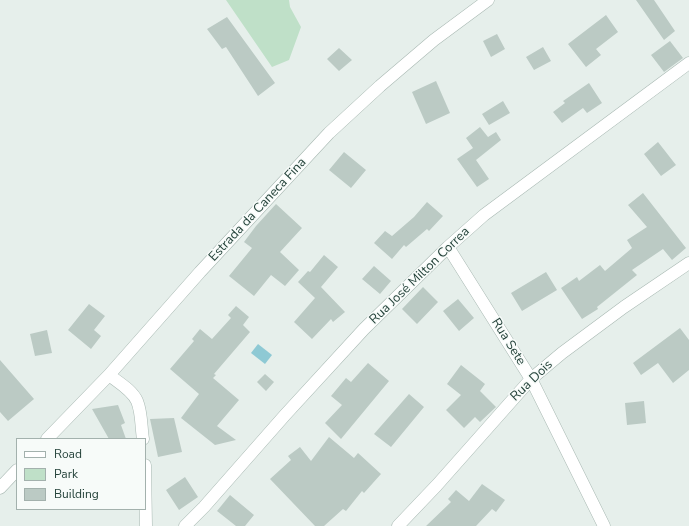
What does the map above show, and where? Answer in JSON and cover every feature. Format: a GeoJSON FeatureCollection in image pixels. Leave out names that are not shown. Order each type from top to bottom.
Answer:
{"type":"FeatureCollection","features":[{"type":"Feature","properties":{"kind":"street","name":"Estrada da Caneca Fina"},"geometry":{"type":"LineString","coordinates":[[48,438],[109,375],[200,272],[329,133],[380,86],[434,40],[488,0]]}},
{"type":"Feature","properties":{"kind":"street","name":"Rua José Milton Correa"},"geometry":{"type":"LineString","coordinates":[[185,526],[204,507],[285,415],[364,329],[448,247],[484,216],[689,63]]}},
{"type":"Feature","properties":{"kind":"street","name":"Rua Sete"},"geometry":{"type":"LineString","coordinates":[[448,247],[531,380],[604,526]]}},
{"type":"Feature","properties":{"kind":"street","name":"Rua Dois"},"geometry":{"type":"LineString","coordinates":[[398,526],[438,485],[531,380],[562,353],[624,307],[689,263]]}},
{"type":"Feature","properties":{"kind":"street"},"geometry":{"type":"LineString","coordinates":[[109,375],[130,392],[137,400],[143,438]]}},
{"type":"Feature","properties":{"kind":"street"},"geometry":{"type":"LineString","coordinates":[[0,488],[16,471]]}},
{"type":"Feature","properties":{"kind":"street"},"geometry":{"type":"LineString","coordinates":[[146,510],[146,526]]}},
{"type":"Feature","properties":{"kind":"green space"},"geometry":{"type":"Polygon","coordinates":[[[226,0],[289,0],[290,7],[301,27],[289,60],[272,67],[226,0]]]}},
{"type":"Feature","properties":{"kind":"water"},"geometry":{"type":"Polygon","coordinates":[[[258,344],[272,355],[265,364],[251,353],[258,344]]]}},
{"type":"Feature","properties":{"kind":"building"},"geometry":{"type":"Polygon","coordinates":[[[636,0],[654,0],[675,31],[664,40],[636,0]]]}},
{"type":"Feature","properties":{"kind":"building"},"geometry":{"type":"Polygon","coordinates":[[[606,15],[618,32],[596,49],[601,55],[586,67],[568,44],[606,15]]]}},
{"type":"Feature","properties":{"kind":"building"},"geometry":{"type":"Polygon","coordinates":[[[227,17],[275,83],[258,96],[226,47],[222,49],[207,29],[227,17]]]}},
{"type":"Feature","properties":{"kind":"building"},"geometry":{"type":"Polygon","coordinates":[[[497,34],[505,49],[491,57],[483,41],[497,34]]]}},
{"type":"Feature","properties":{"kind":"building"},"geometry":{"type":"Polygon","coordinates":[[[670,41],[683,58],[664,72],[651,55],[670,41]]]}},
{"type":"Feature","properties":{"kind":"building"},"geometry":{"type":"Polygon","coordinates":[[[543,47],[551,61],[534,70],[526,57],[543,47]]]}},
{"type":"Feature","properties":{"kind":"building"},"geometry":{"type":"Polygon","coordinates":[[[339,48],[352,60],[339,71],[327,59],[339,48]]]}},
{"type":"Feature","properties":{"kind":"building"},"geometry":{"type":"Polygon","coordinates":[[[436,81],[450,113],[426,124],[412,92],[436,81]]]}},
{"type":"Feature","properties":{"kind":"building"},"geometry":{"type":"Polygon","coordinates":[[[589,83],[602,103],[587,113],[583,108],[562,123],[553,112],[565,103],[563,101],[589,83]]]}},
{"type":"Feature","properties":{"kind":"building"},"geometry":{"type":"Polygon","coordinates":[[[503,101],[510,113],[489,125],[482,114],[503,101]]]}},
{"type":"Feature","properties":{"kind":"building"},"geometry":{"type":"Polygon","coordinates":[[[480,127],[488,137],[496,132],[501,140],[476,160],[489,179],[477,187],[457,159],[473,148],[466,138],[480,127]]]}},
{"type":"Feature","properties":{"kind":"building"},"geometry":{"type":"Polygon","coordinates":[[[658,142],[676,165],[661,176],[644,154],[658,142]]]}},
{"type":"Feature","properties":{"kind":"building"},"geometry":{"type":"Polygon","coordinates":[[[344,152],[366,170],[351,188],[329,170],[344,152]]]}},
{"type":"Feature","properties":{"kind":"building"},"geometry":{"type":"Polygon","coordinates":[[[643,193],[686,248],[672,260],[663,249],[632,270],[637,275],[597,307],[598,309],[582,319],[561,288],[577,277],[579,281],[600,265],[605,271],[632,248],[627,240],[647,227],[628,205],[643,193]]]}},
{"type":"Feature","properties":{"kind":"building"},"geometry":{"type":"Polygon","coordinates":[[[427,202],[443,216],[429,231],[427,229],[406,247],[404,245],[392,259],[374,243],[385,231],[392,236],[414,217],[427,202]]]}},
{"type":"Feature","properties":{"kind":"building"},"geometry":{"type":"Polygon","coordinates":[[[276,204],[302,228],[280,252],[299,270],[285,286],[271,275],[254,296],[229,276],[252,248],[244,242],[276,204]]]}},
{"type":"Feature","properties":{"kind":"building"},"geometry":{"type":"Polygon","coordinates":[[[324,255],[338,267],[321,287],[345,312],[333,322],[331,319],[312,339],[294,322],[315,298],[298,282],[308,271],[310,272],[324,255]]]}},
{"type":"Feature","properties":{"kind":"building"},"geometry":{"type":"Polygon","coordinates":[[[374,266],[391,281],[380,294],[362,279],[374,266]]]}},
{"type":"Feature","properties":{"kind":"building"},"geometry":{"type":"Polygon","coordinates":[[[546,272],[557,290],[522,311],[511,293],[546,272]]]}},
{"type":"Feature","properties":{"kind":"building"},"geometry":{"type":"Polygon","coordinates":[[[423,287],[438,302],[417,324],[402,309],[423,287]]]}},
{"type":"Feature","properties":{"kind":"building"},"geometry":{"type":"Polygon","coordinates":[[[458,299],[474,318],[459,331],[443,311],[458,299]]]}},
{"type":"Feature","properties":{"kind":"building"},"geometry":{"type":"Polygon","coordinates":[[[89,304],[105,316],[94,330],[101,336],[91,349],[68,330],[89,304]]]}},
{"type":"Feature","properties":{"kind":"building"},"geometry":{"type":"Polygon","coordinates":[[[236,306],[249,317],[243,325],[250,332],[214,374],[216,375],[213,378],[239,400],[217,426],[236,440],[215,445],[181,418],[199,394],[170,369],[194,341],[192,339],[200,329],[212,339],[231,318],[228,315],[236,306]]]}},
{"type":"Feature","properties":{"kind":"building"},"geometry":{"type":"Polygon","coordinates":[[[680,328],[689,340],[689,370],[673,383],[658,363],[641,375],[633,363],[680,328]]]}},
{"type":"Feature","properties":{"kind":"building"},"geometry":{"type":"Polygon","coordinates":[[[47,330],[52,353],[35,356],[30,334],[47,330]]]}},
{"type":"Feature","properties":{"kind":"building"},"geometry":{"type":"Polygon","coordinates":[[[0,360],[34,399],[8,421],[0,412],[0,360]]]}},
{"type":"Feature","properties":{"kind":"building"},"geometry":{"type":"Polygon","coordinates":[[[368,363],[389,381],[341,439],[325,423],[342,405],[331,396],[346,378],[351,382],[368,363]]]}},
{"type":"Feature","properties":{"kind":"building"},"geometry":{"type":"Polygon","coordinates":[[[461,365],[485,384],[480,391],[496,407],[480,422],[475,417],[464,428],[446,410],[461,395],[447,384],[461,365]]]}},
{"type":"Feature","properties":{"kind":"building"},"geometry":{"type":"Polygon","coordinates":[[[265,374],[274,382],[266,391],[257,382],[265,374]]]}},
{"type":"Feature","properties":{"kind":"building"},"geometry":{"type":"Polygon","coordinates":[[[409,394],[424,407],[391,447],[374,434],[409,394]]]}},
{"type":"Feature","properties":{"kind":"building"},"geometry":{"type":"Polygon","coordinates":[[[644,401],[646,423],[627,425],[625,403],[644,401]]]}},
{"type":"Feature","properties":{"kind":"building"},"geometry":{"type":"Polygon","coordinates":[[[118,405],[125,423],[121,425],[126,438],[108,438],[92,409],[118,405]]]}},
{"type":"Feature","properties":{"kind":"building"},"geometry":{"type":"Polygon","coordinates":[[[174,418],[182,452],[158,457],[150,419],[174,418]]]}},
{"type":"Feature","properties":{"kind":"building"},"geometry":{"type":"Polygon","coordinates":[[[329,437],[354,458],[358,453],[381,474],[364,493],[362,491],[346,511],[343,509],[324,526],[315,526],[270,479],[291,460],[288,456],[300,447],[311,461],[329,437]]]}},
{"type":"Feature","properties":{"kind":"building"},"geometry":{"type":"Polygon","coordinates":[[[185,477],[198,497],[179,510],[166,490],[185,477]]]}},
{"type":"Feature","properties":{"kind":"building"},"geometry":{"type":"Polygon","coordinates":[[[482,484],[505,500],[496,512],[492,509],[476,526],[426,526],[451,502],[448,499],[456,490],[469,501],[482,484]]]}},
{"type":"Feature","properties":{"kind":"building"},"geometry":{"type":"Polygon","coordinates":[[[230,495],[254,515],[245,526],[236,526],[217,511],[230,495]]]}}]}
